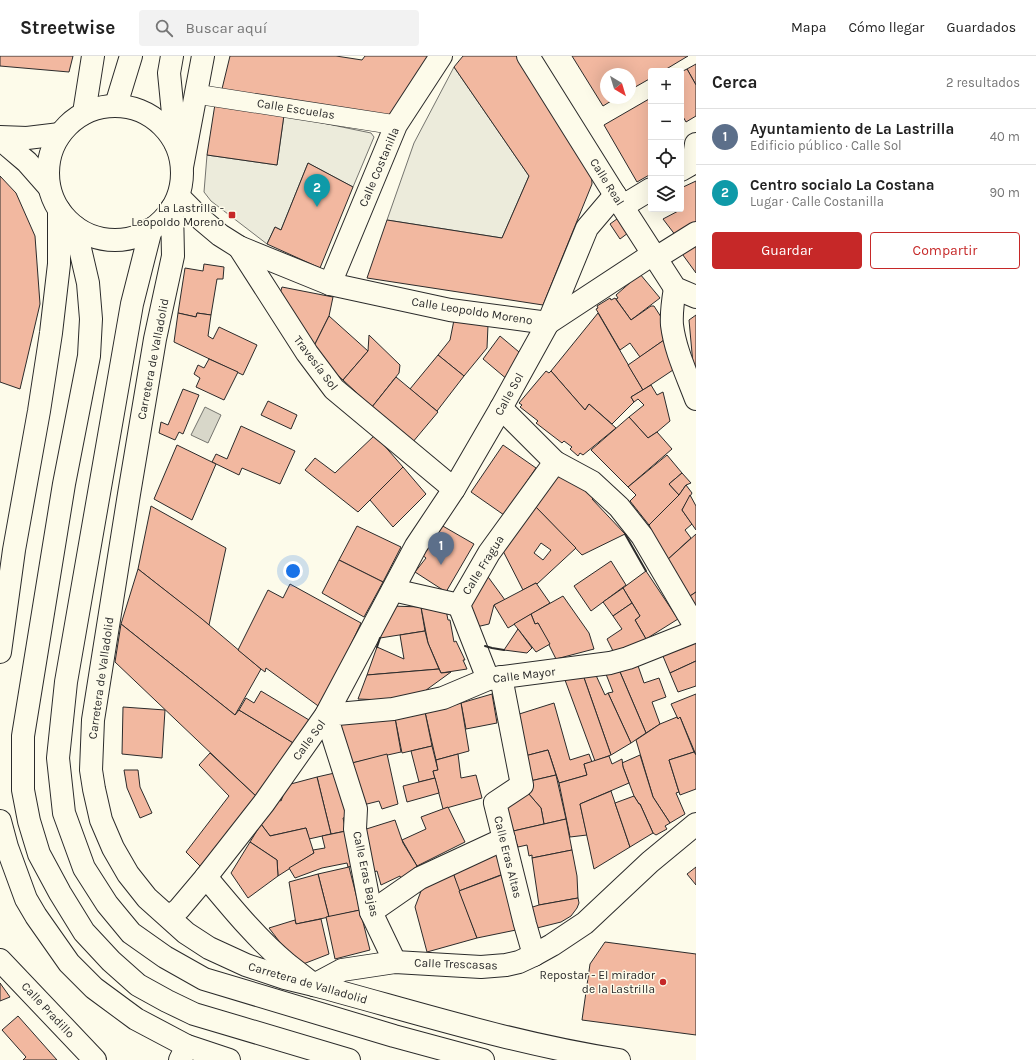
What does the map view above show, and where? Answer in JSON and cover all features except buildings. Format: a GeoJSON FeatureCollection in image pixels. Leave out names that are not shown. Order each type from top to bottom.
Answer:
{"type":"FeatureCollection","features":[{"type":"Feature","properties":{"kind":"main road"},"geometry":{"type":"LineString","coordinates":[[84,113],[93,56]]}},
{"type":"Feature","properties":{"kind":"main road"},"geometry":{"type":"LineString","coordinates":[[116,105],[131,56]]}},
{"type":"Feature","properties":{"kind":"main road"},"geometry":{"type":"LineString","coordinates":[[172,56],[169,73],[176,145]]}},
{"type":"Feature","properties":{"kind":"main road"},"geometry":{"type":"LineString","coordinates":[[182,167],[176,145],[168,131],[156,119],[137,109],[116,105],[100,107],[84,113],[75,119],[60,134],[48,163],[49,187],[59,210],[66,219],[83,232],[92,236],[112,240],[133,237],[151,229],[161,222],[175,203],[181,184],[182,167],[203,56]]}},
{"type":"Feature","properties":{"kind":"main road","name":"Calle Costanilla"},"geometry":{"type":"LineString","coordinates":[[330,284],[396,125],[441,56]]}},
{"type":"Feature","properties":{"kind":"main road","name":"Calle Real"},"geometry":{"type":"LineString","coordinates":[[528,56],[675,288]]}},
{"type":"Feature","properties":{"kind":"main road"},"geometry":{"type":"LineString","coordinates":[[0,138],[27,138],[60,134]]}},
{"type":"Feature","properties":{"kind":"main road"},"geometry":{"type":"LineString","coordinates":[[0,138],[27,162],[49,187]]}},
{"type":"Feature","properties":{"kind":"main road"},"geometry":{"type":"LineString","coordinates":[[684,168],[693,163],[696,144]]}},
{"type":"Feature","properties":{"kind":"main road","name":"Calle Sol"},"geometry":{"type":"LineString","coordinates":[[169,918],[179,909],[206,878],[264,803],[326,715],[416,546],[454,489],[548,323],[587,228],[619,200],[648,190]]}},
{"type":"Feature","properties":{"kind":"main road","name":"Calle Leopoldo Moreno"},"geometry":{"type":"LineString","coordinates":[[175,203],[201,219],[220,235],[239,247],[330,284],[450,310],[548,323],[654,256]]}},
{"type":"Feature","properties":{"kind":"main road","name":"Carretera de Valladolid"},"geometry":{"type":"LineString","coordinates":[[175,203],[173,256],[154,347],[94,712],[91,770],[100,820],[113,848],[128,874],[147,898],[186,933],[209,948],[246,965],[285,978],[496,1035],[576,1053],[619,1060]]}},
{"type":"Feature","properties":{"kind":"main road"},"geometry":{"type":"LineString","coordinates":[[0,652],[6,569],[40,411],[51,333],[59,264],[59,210]]}},
{"type":"Feature","properties":{"kind":"main road"},"geometry":{"type":"LineString","coordinates":[[75,226],[88,283],[91,319],[89,356],[64,484],[24,736],[23,790],[31,828],[39,854],[60,893],[84,932],[111,961],[138,985],[166,1001],[194,1014],[349,1060]]}},
{"type":"Feature","properties":{"kind":"main road"},"geometry":{"type":"LineString","coordinates":[[151,229],[132,304],[66,682],[58,750],[64,812],[84,868],[107,904],[131,933],[165,957],[204,979],[394,1036],[483,1060]]}},
{"type":"Feature","properties":{"kind":"main road"},"geometry":{"type":"LineString","coordinates":[[654,256],[696,233]]}},
{"type":"Feature","properties":{"kind":"main road","name":"Travesía Sol"},"geometry":{"type":"LineString","coordinates":[[239,247],[307,354],[334,389],[454,489]]}},
{"type":"Feature","properties":{"kind":"main road"},"geometry":{"type":"LineString","coordinates":[[257,275],[266,281],[271,281],[278,274],[275,262]]}},
{"type":"Feature","properties":{"kind":"main road"},"geometry":{"type":"LineString","coordinates":[[696,297],[675,288],[672,307],[672,324],[675,341],[696,399]]}},
{"type":"Feature","properties":{"kind":"main road"},"geometry":{"type":"LineString","coordinates":[[501,408],[555,462],[592,482],[619,507],[642,536],[696,628]]}},
{"type":"Feature","properties":{"kind":"main road","name":"Calle Fragua"},"geometry":{"type":"LineString","coordinates":[[495,678],[459,605],[489,552],[555,462]]}},
{"type":"Feature","properties":{"kind":"main road"},"geometry":{"type":"LineString","coordinates":[[393,590],[459,605]]}},
{"type":"Feature","properties":{"kind":"main road","name":"Calle Mayor"},"geometry":{"type":"LineString","coordinates":[[326,715],[393,709],[443,698],[495,678],[610,663],[628,658],[696,631]]}},
{"type":"Feature","properties":{"kind":"main road","name":"Calle Eras Altas"},"geometry":{"type":"LineString","coordinates":[[495,678],[522,785],[495,803],[534,955]]}},
{"type":"Feature","properties":{"kind":"main road","name":"Calle Eras Bajas"},"geometry":{"type":"LineString","coordinates":[[326,715],[356,809],[355,829],[371,912],[395,962]]}},
{"type":"Feature","properties":{"kind":"main road"},"geometry":{"type":"LineString","coordinates":[[0,821],[7,847],[26,899],[36,916],[69,962],[94,988],[183,1053],[229,1060]]}},
{"type":"Feature","properties":{"kind":"main road","name":"Calle Trescasas"},"geometry":{"type":"LineString","coordinates":[[314,985],[342,970],[395,962],[481,967],[506,965],[519,962],[534,955],[585,923],[650,862],[696,824]]}},
{"type":"Feature","properties":{"kind":"main road"},"geometry":{"type":"LineString","coordinates":[[371,912],[420,878],[504,839]]}},
{"type":"Feature","properties":{"kind":"main road"},"geometry":{"type":"LineString","coordinates":[[206,878],[232,909],[272,950],[314,985]]}},
{"type":"Feature","properties":{"kind":"main road","name":"Calle Pradillo"},"geometry":{"type":"LineString","coordinates":[[0,960],[95,1060]]}},
{"type":"Feature","properties":{"kind":"street","name":"Calle Escuelas"},"geometry":{"type":"LineString","coordinates":[[196,94],[396,125]]}},
{"type":"Feature","properties":{"kind":"shaded area"},"geometry":{"type":"Polygon","coordinates":[[[454,67],[529,176],[502,238],[387,220],[414,143],[454,67]]]}},
{"type":"Feature","properties":{"kind":"shaded area"},"geometry":{"type":"Polygon","coordinates":[[[284,115],[371,133],[374,137],[353,187],[308,163],[281,230],[275,227],[267,244],[211,201],[204,192],[207,155],[277,165],[284,115]]]}},
{"type":"Feature","properties":{"kind":"shaded area"},"geometry":{"type":"Polygon","coordinates":[[[205,407],[221,415],[208,443],[191,435],[205,407]]]}},
{"type":"Feature","properties":{"kind":"wall"},"geometry":{"type":"LineString","coordinates":[[625,534],[646,571]]}},
{"type":"Feature","properties":{"kind":"wall"},"geometry":{"type":"LineString","coordinates":[[377,647],[380,638]]}},
{"type":"Feature","properties":{"kind":"wall"},"geometry":{"type":"LineString","coordinates":[[485,646],[504,650]]}},
{"type":"Feature","properties":{"kind":"place","name":"Centro socialo La Costana"},"geometry":{"type":"Point","coordinates":[317,207]}},
{"type":"Feature","properties":{"kind":"place","name":"La Lastrilla - Leopoldo Moreno"},"geometry":{"type":"Point","coordinates":[232,215]}},
{"type":"Feature","properties":{"kind":"place","name":"Ayuntamiento de La Lastrilla"},"geometry":{"type":"Point","coordinates":[441,565]}},
{"type":"Feature","properties":{"kind":"place","name":"Repostar - El mirador de la Lastrilla"},"geometry":{"type":"Point","coordinates":[663,982]}}]}
